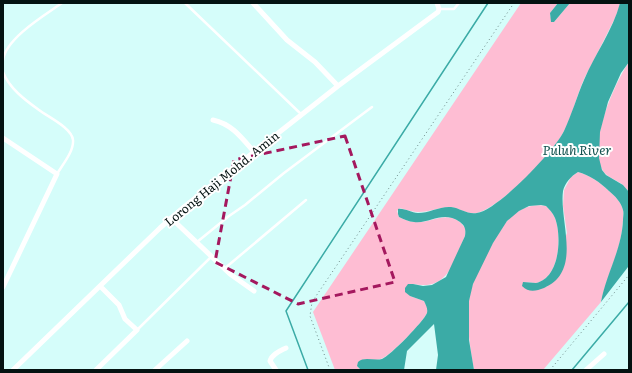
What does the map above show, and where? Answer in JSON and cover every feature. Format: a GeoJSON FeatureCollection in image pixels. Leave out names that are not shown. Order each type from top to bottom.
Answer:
{"type":"FeatureCollection","features":[{"type":"Feature","properties":{"kind":"street"},"geometry":{"type":"LineString","coordinates":[[253,3],[287,40],[315,62],[338,86]]}},
{"type":"Feature","properties":{"kind":"street"},"geometry":{"type":"LineString","coordinates":[[437,3],[439,9]]}},
{"type":"Feature","properties":{"kind":"street","name":"Lorong Haji Mohd. Amin"},"geometry":{"type":"LineString","coordinates":[[13,370],[171,218],[338,86],[438,12],[439,9]]}},
{"type":"Feature","properties":{"kind":"street"},"geometry":{"type":"LineString","coordinates":[[213,120],[228,125],[254,152]]}},
{"type":"Feature","properties":{"kind":"street"},"geometry":{"type":"LineString","coordinates":[[3,138],[58,174],[3,287]]}},
{"type":"Feature","properties":{"kind":"street"},"geometry":{"type":"LineString","coordinates":[[171,218],[224,268],[254,291]]}},
{"type":"Feature","properties":{"kind":"street"},"geometry":{"type":"LineString","coordinates":[[96,370],[137,330],[125,320],[120,305],[100,286]]}},
{"type":"Feature","properties":{"kind":"street"},"geometry":{"type":"LineString","coordinates":[[155,370],[186,341]]}},
{"type":"Feature","properties":{"kind":"street"},"geometry":{"type":"LineString","coordinates":[[276,370],[270,361],[271,358],[275,353],[286,348]]}},
{"type":"Feature","properties":{"kind":"street"},"geometry":{"type":"LineString","coordinates":[[586,370],[604,354]]}},
{"type":"Feature","properties":{"kind":"lane"},"geometry":{"type":"LineString","coordinates":[[3,60],[10,45],[23,32],[62,3]]}},
{"type":"Feature","properties":{"kind":"lane"},"geometry":{"type":"LineString","coordinates":[[185,3],[302,115]]}},
{"type":"Feature","properties":{"kind":"lane"},"geometry":{"type":"LineString","coordinates":[[439,9],[454,9],[459,3]]}},
{"type":"Feature","properties":{"kind":"lane"},"geometry":{"type":"LineString","coordinates":[[3,72],[6,80],[23,97],[63,126],[70,133],[73,140],[72,147],[58,174]]}},
{"type":"Feature","properties":{"kind":"lane"},"geometry":{"type":"LineString","coordinates":[[197,242],[284,173],[372,107]]}},
{"type":"Feature","properties":{"kind":"lane"},"geometry":{"type":"LineString","coordinates":[[224,268],[306,200]]}},
{"type":"Feature","properties":{"kind":"lane"},"geometry":{"type":"LineString","coordinates":[[137,330],[212,257]]}},
{"type":"Feature","properties":{"kind":"path"},"geometry":{"type":"LineString","coordinates":[[330,370],[310,316],[312,302],[514,3]]}},
{"type":"Feature","properties":{"kind":"path"},"geometry":{"type":"LineString","coordinates":[[550,370],[629,275]]}},
{"type":"Feature","properties":{"kind":"highlighted area"},"geometry":{"type":"Polygon","coordinates":[[[345,136],[395,282],[298,304],[215,262],[234,160],[345,136]]]}},
{"type":"Feature","properties":{"kind":"shaded area"},"geometry":{"type":"Polygon","coordinates":[[[521,3],[558,3],[550,13],[550,16],[554,22],[570,3],[620,3],[614,20],[585,77],[564,131],[549,153],[514,189],[490,207],[476,213],[452,207],[424,212],[414,212],[400,208],[397,211],[399,217],[412,222],[421,222],[448,217],[454,218],[466,229],[465,236],[453,264],[442,279],[435,283],[425,285],[413,284],[410,296],[424,301],[428,312],[407,337],[393,351],[383,358],[361,360],[357,366],[361,370],[335,370],[313,312],[521,3]]]}},
{"type":"Feature","properties":{"kind":"shaded area"},"geometry":{"type":"Polygon","coordinates":[[[629,62],[629,192],[623,185],[603,171],[599,160],[598,146],[604,115],[616,85],[629,62]]]}},
{"type":"Feature","properties":{"kind":"shaded area"},"geometry":{"type":"Polygon","coordinates":[[[578,172],[590,177],[606,188],[618,199],[623,211],[620,241],[601,302],[543,370],[474,370],[468,326],[468,309],[471,291],[485,257],[505,224],[511,217],[525,208],[540,205],[546,206],[554,216],[557,226],[558,245],[554,265],[544,280],[536,283],[523,282],[547,287],[567,233],[563,206],[564,190],[571,177],[578,172]]]}},
{"type":"Feature","properties":{"kind":"water"},"geometry":{"type":"Polygon","coordinates":[[[558,3],[570,3],[554,22],[551,22],[550,13],[558,3]]]}},
{"type":"Feature","properties":{"kind":"water","name":"Puluh River"},"geometry":{"type":"Polygon","coordinates":[[[620,3],[629,3],[629,62],[621,73],[608,102],[600,132],[599,158],[602,170],[606,175],[623,185],[629,192],[628,267],[601,302],[606,281],[620,241],[623,211],[618,199],[606,188],[590,177],[578,172],[565,185],[563,191],[567,245],[566,258],[563,270],[556,280],[544,288],[535,291],[527,290],[522,286],[523,282],[536,283],[544,280],[550,273],[557,255],[557,226],[554,216],[546,206],[529,206],[519,211],[507,221],[493,243],[473,284],[469,301],[469,340],[474,370],[436,370],[438,355],[434,324],[407,351],[404,370],[361,370],[357,366],[360,360],[382,359],[392,352],[425,317],[427,310],[424,301],[410,296],[405,292],[405,288],[408,284],[423,286],[432,285],[446,277],[465,236],[464,226],[454,219],[442,217],[420,222],[412,222],[399,217],[398,209],[418,213],[451,207],[470,213],[477,213],[498,202],[511,191],[538,165],[559,140],[570,118],[588,70],[613,23],[620,3]]]}},
{"type":"Feature","properties":{"kind":"waterway"},"geometry":{"type":"LineString","coordinates":[[308,370],[286,311],[488,3]]}},
{"type":"Feature","properties":{"kind":"waterway"},"geometry":{"type":"LineString","coordinates":[[572,370],[629,302]]}}]}
